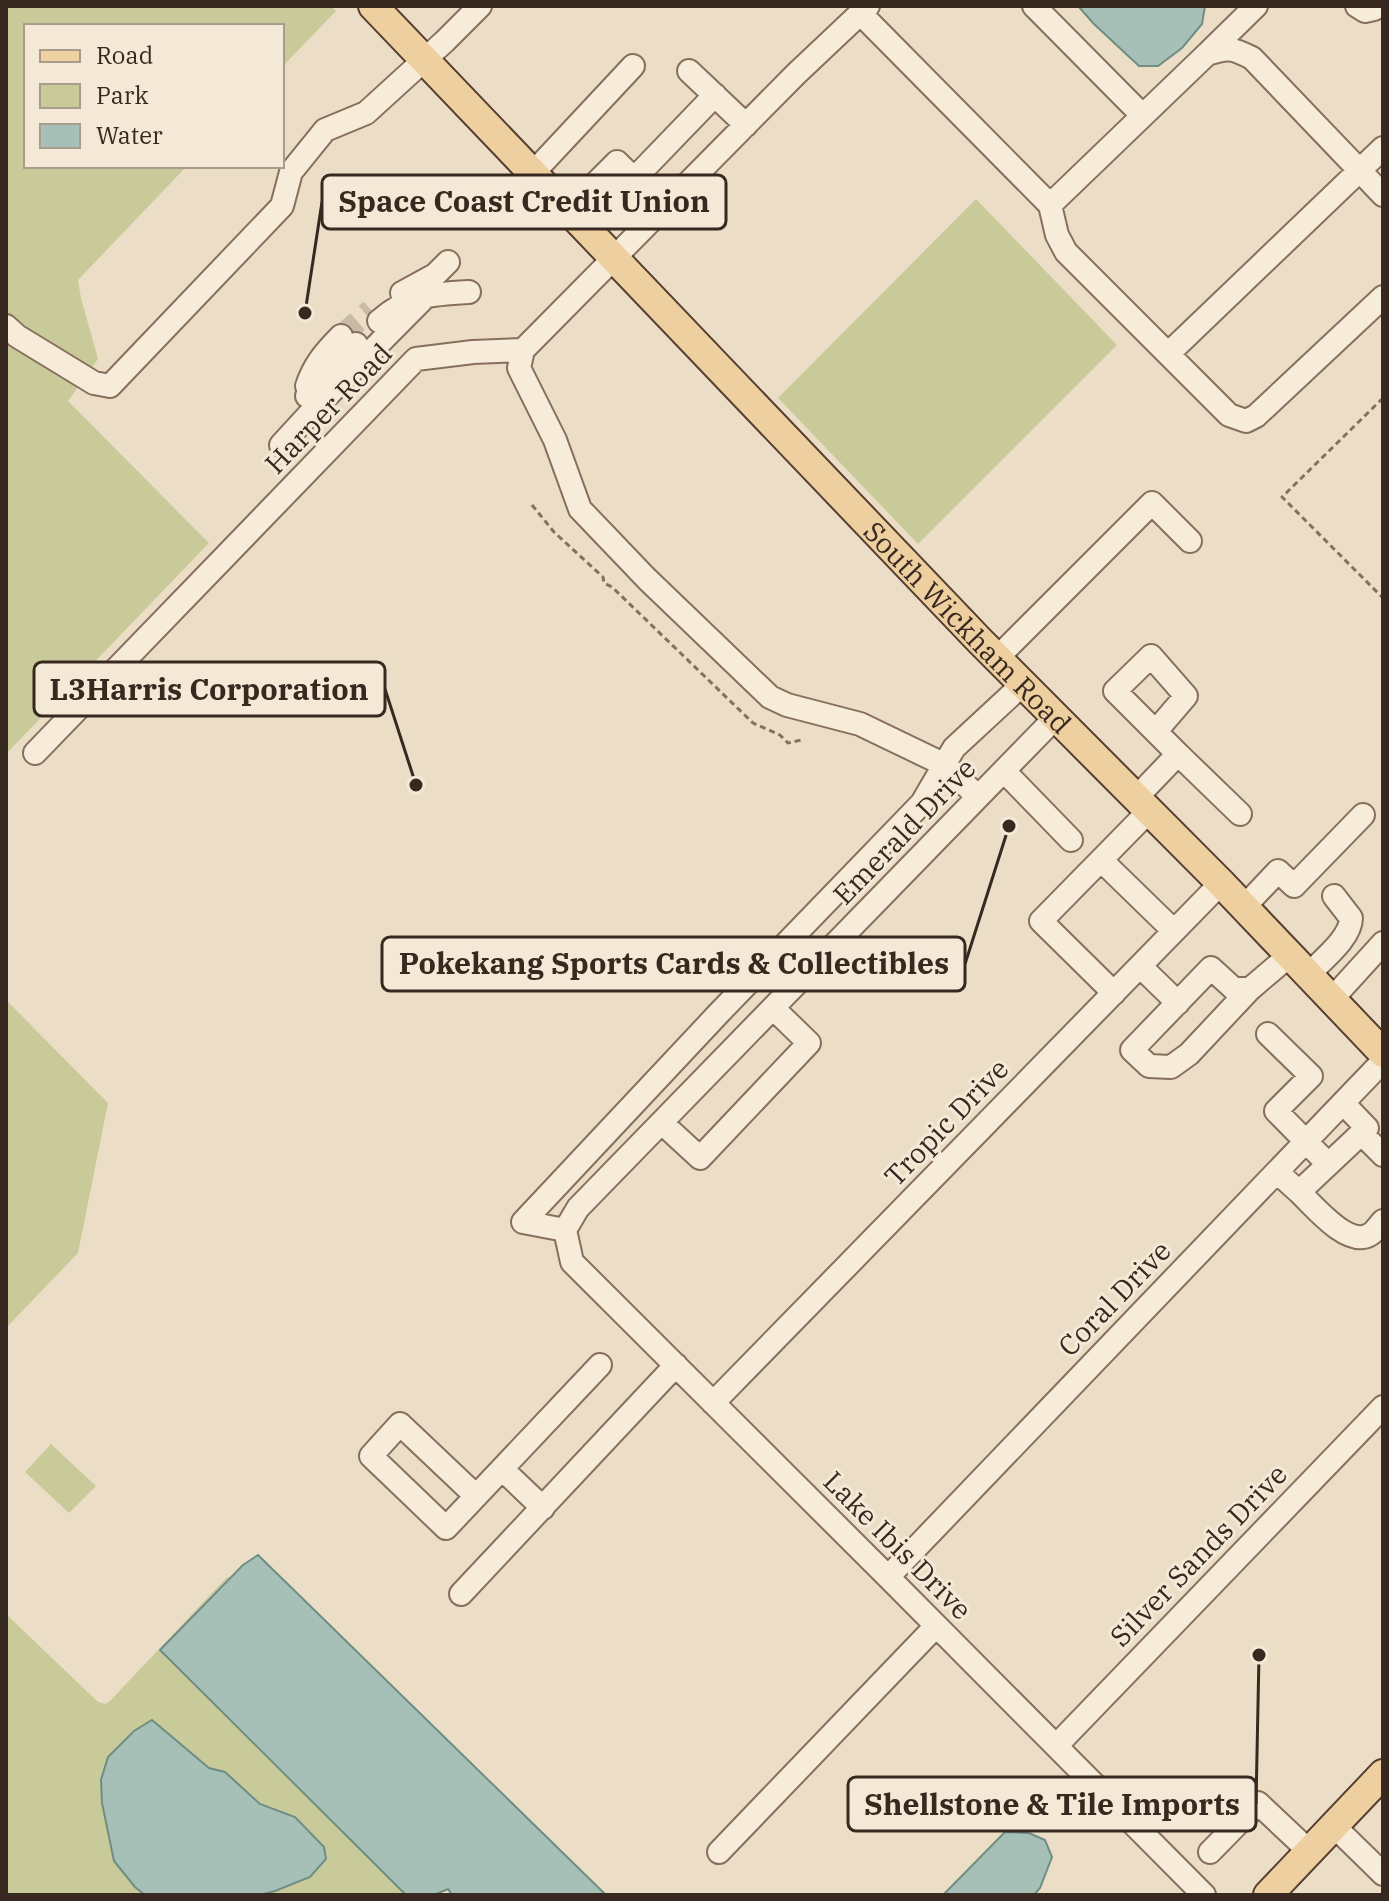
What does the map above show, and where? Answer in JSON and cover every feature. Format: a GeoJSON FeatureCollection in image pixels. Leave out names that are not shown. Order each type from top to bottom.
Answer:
{"type":"FeatureCollection","features":[{"type":"Feature","properties":{"kind":"main road","name":"South Wickham Road"},"geometry":{"type":"LineString","coordinates":[[373,6],[997,658],[1221,883],[1383,1053]]}},
{"type":"Feature","properties":{"kind":"main road"},"geometry":{"type":"LineString","coordinates":[[1268,1895],[1383,1774]]}},
{"type":"Feature","properties":{"kind":"street"},"geometry":{"type":"LineString","coordinates":[[6,326],[17,336],[94,383],[110,386],[282,206],[291,172],[325,130],[366,113],[480,6]]}},
{"type":"Feature","properties":{"kind":"street"},"geometry":{"type":"LineString","coordinates":[[1034,6],[1142,115]]}},
{"type":"Feature","properties":{"kind":"street"},"geometry":{"type":"LineString","coordinates":[[1050,205],[1256,6]]}},
{"type":"Feature","properties":{"kind":"street"},"geometry":{"type":"LineString","coordinates":[[1357,6],[1365,11],[1378,6]]}},
{"type":"Feature","properties":{"kind":"street"},"geometry":{"type":"LineString","coordinates":[[978,797],[945,765],[860,724],[787,705],[770,697],[647,579],[580,509],[555,440],[519,368],[523,350],[864,9],[1050,205],[1057,235],[1066,252],[1229,415],[1246,421],[1256,416],[1383,297]]}},
{"type":"Feature","properties":{"kind":"street"},"geometry":{"type":"LineString","coordinates":[[1207,54],[1234,49],[1252,58],[1383,195]]}},
{"type":"Feature","properties":{"kind":"street"},"geometry":{"type":"LineString","coordinates":[[533,173],[633,66]]}},
{"type":"Feature","properties":{"kind":"street"},"geometry":{"type":"LineString","coordinates":[[689,71],[746,125]]}},
{"type":"Feature","properties":{"kind":"street"},"geometry":{"type":"LineString","coordinates":[[634,179],[715,95]]}},
{"type":"Feature","properties":{"kind":"street"},"geometry":{"type":"LineString","coordinates":[[1168,354],[1383,148]]}},
{"type":"Feature","properties":{"kind":"street"},"geometry":{"type":"LineString","coordinates":[[562,203],[617,162],[664,208]]}},
{"type":"Feature","properties":{"kind":"street"},"geometry":{"type":"LineString","coordinates":[[276,440],[448,262]]}},
{"type":"Feature","properties":{"kind":"street"},"geometry":{"type":"LineString","coordinates":[[377,318],[416,295],[469,292]]}},
{"type":"Feature","properties":{"kind":"street"},"geometry":{"type":"LineString","coordinates":[[276,440],[339,372],[352,342]]}},
{"type":"Feature","properties":{"kind":"street"},"geometry":{"type":"LineString","coordinates":[[276,440],[307,386],[352,342]]}},
{"type":"Feature","properties":{"kind":"street"},"geometry":{"type":"LineString","coordinates":[[290,415],[352,342]]}},
{"type":"Feature","properties":{"kind":"street","name":"Harper Road"},"geometry":{"type":"LineString","coordinates":[[35,753],[416,359],[523,350]]}},
{"type":"Feature","properties":{"kind":"street"},"geometry":{"type":"LineString","coordinates":[[997,658],[1152,503],[1190,541]]}},
{"type":"Feature","properties":{"kind":"street"},"geometry":{"type":"LineString","coordinates":[[565,1230],[523,1222],[922,803],[954,748],[1023,684]]}},
{"type":"Feature","properties":{"kind":"street","name":"Emerald Drive"},"geometry":{"type":"LineString","coordinates":[[565,1230],[578,1208],[1056,717]]}},
{"type":"Feature","properties":{"kind":"street"},"geometry":{"type":"LineString","coordinates":[[1156,731],[1240,814]]}},
{"type":"Feature","properties":{"kind":"street"},"geometry":{"type":"LineString","coordinates":[[1114,993],[1041,921],[1101,860],[1178,754]]}},
{"type":"Feature","properties":{"kind":"street"},"geometry":{"type":"LineString","coordinates":[[1004,771],[1071,840]]}},
{"type":"Feature","properties":{"kind":"street"},"geometry":{"type":"LineString","coordinates":[[1244,907],[1278,871],[1294,886],[1363,815]]}},
{"type":"Feature","properties":{"kind":"street"},"geometry":{"type":"LineString","coordinates":[[1101,860],[1174,931]]}},
{"type":"Feature","properties":{"kind":"street","name":"Tropic Drive"},"geometry":{"type":"LineString","coordinates":[[713,1403],[1221,883]]}},
{"type":"Feature","properties":{"kind":"street"},"geometry":{"type":"LineString","coordinates":[[1250,989],[1234,989],[1211,968],[1132,1050],[1149,1066],[1171,1067],[1189,1054],[1250,989],[1344,938],[1351,927],[1351,918],[1334,896]]}},
{"type":"Feature","properties":{"kind":"street"},"geometry":{"type":"LineString","coordinates":[[1332,999],[1383,943]]}},
{"type":"Feature","properties":{"kind":"street"},"geometry":{"type":"LineString","coordinates":[[1140,966],[1178,1003]]}},
{"type":"Feature","properties":{"kind":"street"},"geometry":{"type":"LineString","coordinates":[[662,1123],[700,1158],[809,1043],[773,1008]]}},
{"type":"Feature","properties":{"kind":"street"},"geometry":{"type":"LineString","coordinates":[[1268,1034],[1311,1076],[1276,1111],[1328,1164]]}},
{"type":"Feature","properties":{"kind":"street"},"geometry":{"type":"LineString","coordinates":[[683,1052],[708,1075]]}},
{"type":"Feature","properties":{"kind":"street","name":"Coral Drive"},"geometry":{"type":"LineString","coordinates":[[888,1577],[1383,1061]]}},
{"type":"Feature","properties":{"kind":"street"},"geometry":{"type":"LineString","coordinates":[[1299,1192],[1328,1164],[1376,1142],[1343,1103]]}},
{"type":"Feature","properties":{"kind":"street"},"geometry":{"type":"LineString","coordinates":[[1277,1172],[1343,1233],[1356,1238],[1368,1236],[1383,1221]]}},
{"type":"Feature","properties":{"kind":"street","name":"Lake Ibis Drive"},"geometry":{"type":"LineString","coordinates":[[565,1230],[572,1262],[1204,1895]]}},
{"type":"Feature","properties":{"kind":"street"},"geometry":{"type":"LineString","coordinates":[[476,1496],[400,1424],[371,1456],[446,1528],[600,1365]]}},
{"type":"Feature","properties":{"kind":"street"},"geometry":{"type":"LineString","coordinates":[[461,1594],[676,1365]]}},
{"type":"Feature","properties":{"kind":"street","name":"Silver Sands Drive"},"geometry":{"type":"LineString","coordinates":[[1056,1746],[1383,1407]]}},
{"type":"Feature","properties":{"kind":"street"},"geometry":{"type":"LineString","coordinates":[[502,1469],[543,1508]]}},
{"type":"Feature","properties":{"kind":"street"},"geometry":{"type":"LineString","coordinates":[[719,1852],[936,1626]]}},
{"type":"Feature","properties":{"kind":"street"},"geometry":{"type":"LineString","coordinates":[[1210,1852],[1258,1803],[1310,1852]]}},
{"type":"Feature","properties":{"kind":"street"},"geometry":{"type":"LineString","coordinates":[[1335,1827],[1383,1874]]}},
{"type":"Feature","properties":{"kind":"path"},"geometry":{"type":"LineString","coordinates":[[1383,398],[1282,497],[1383,598]]}},
{"type":"Feature","properties":{"kind":"path"},"geometry":{"type":"LineString","coordinates":[[532,505],[554,532],[603,577],[604,583],[612,587],[753,723],[780,735],[788,743],[801,740]]}},
{"type":"Feature","properties":{"kind":"green space"},"geometry":{"type":"Polygon","coordinates":[[[6,6],[331,6],[336,11],[284,65],[284,24],[24,24],[24,168],[185,168],[78,280],[98,359],[68,401],[209,543],[6,754],[6,6]]]}},
{"type":"Feature","properties":{"kind":"green space"},"geometry":{"type":"Polygon","coordinates":[[[976,199],[1117,345],[918,544],[778,398],[976,199]]]}},
{"type":"Feature","properties":{"kind":"green space"},"geometry":{"type":"Polygon","coordinates":[[[6,997],[108,1103],[78,1253],[6,1328],[6,997]]]}},
{"type":"Feature","properties":{"kind":"green space"},"geometry":{"type":"Polygon","coordinates":[[[51,1444],[96,1486],[69,1513],[25,1472],[51,1444]]]}},
{"type":"Feature","properties":{"kind":"green space"},"geometry":{"type":"Polygon","coordinates":[[[227,1577],[230,1578],[160,1651],[406,1895],[260,1895],[310,1877],[273,1807],[260,1804],[225,1772],[209,1768],[152,1720],[135,1887],[145,1895],[6,1895],[6,1614],[98,1702],[105,1704],[227,1577]]]}},
{"type":"Feature","properties":{"kind":"water"},"geometry":{"type":"Polygon","coordinates":[[[1078,6],[1205,6],[1202,24],[1182,48],[1158,66],[1139,66],[1078,6]]]}},
{"type":"Feature","properties":{"kind":"water"},"geometry":{"type":"Polygon","coordinates":[[[258,1555],[606,1895],[452,1895],[448,1889],[434,1895],[405,1894],[160,1650],[243,1565],[258,1555]]]}},
{"type":"Feature","properties":{"kind":"water"},"geometry":{"type":"Polygon","coordinates":[[[152,1720],[209,1768],[225,1772],[260,1804],[295,1817],[324,1847],[326,1859],[310,1877],[260,1895],[145,1895],[135,1887],[114,1861],[102,1803],[101,1780],[108,1757],[134,1731],[152,1720]]]}},
{"type":"Feature","properties":{"kind":"water"},"geometry":{"type":"Polygon","coordinates":[[[1005,1832],[1029,1833],[1045,1840],[1052,1857],[1040,1888],[1034,1895],[943,1895],[1005,1832]]]}},
{"type":"Feature","properties":{"kind":"tunnel"},"geometry":{"type":"LineString","coordinates":[[341,336],[371,310]]}},
{"type":"Feature","properties":{"kind":"place","name":"Space Coast Credit Union"},"geometry":{"type":"Point","coordinates":[305,313]}},
{"type":"Feature","properties":{"kind":"place","name":"L3Harris Corporation"},"geometry":{"type":"Point","coordinates":[416,785]}},
{"type":"Feature","properties":{"kind":"place","name":"Pokekang Sports Cards & Collectibles"},"geometry":{"type":"Point","coordinates":[1009,826]}},
{"type":"Feature","properties":{"kind":"place","name":"Shellstone & Tile Imports"},"geometry":{"type":"Point","coordinates":[1259,1655]}}]}
